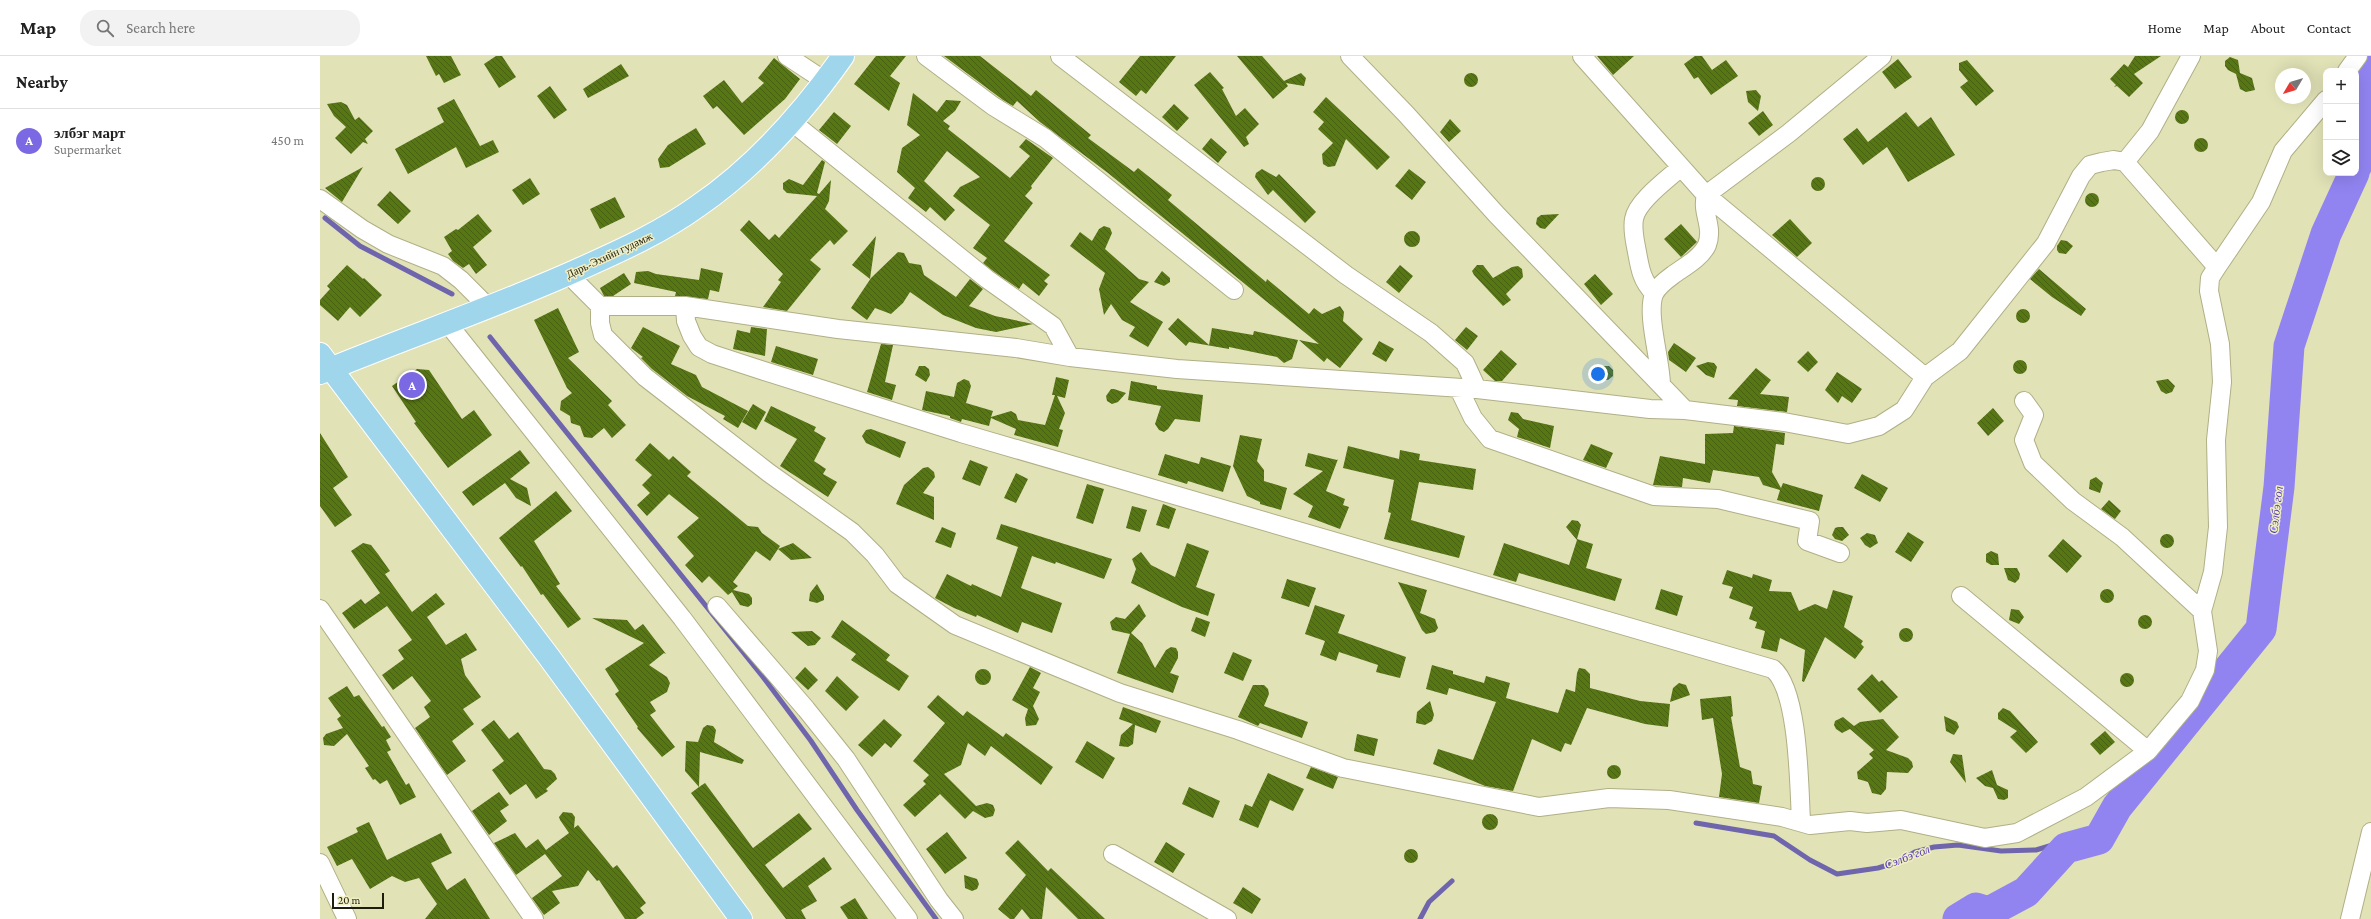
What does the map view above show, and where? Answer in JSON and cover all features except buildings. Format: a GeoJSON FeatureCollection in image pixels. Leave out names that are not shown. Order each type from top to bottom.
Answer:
{"type":"FeatureCollection","features":[{"type":"Feature","properties":{"kind":"main road","name":"Дарь-Эхийн гудамж"},"geometry":{"type":"LineString","coordinates":[[324,365],[448,324],[568,274],[649,237],[699,206],[749,165],[792,122],[826,81],[843,56]]}},
{"type":"Feature","properties":{"kind":"main road"},"geometry":{"type":"LineString","coordinates":[[324,365],[549,657],[741,919]]}},
{"type":"Feature","properties":{"kind":"street"},"geometry":{"type":"LineString","coordinates":[[787,56],[826,81]]}},
{"type":"Feature","properties":{"kind":"street"},"geometry":{"type":"LineString","coordinates":[[926,56],[994,106],[1050,142],[1079,167],[1234,290]]}},
{"type":"Feature","properties":{"kind":"street"},"geometry":{"type":"LineString","coordinates":[[1060,56],[1346,274],[1431,333],[1465,363],[1477,389]]}},
{"type":"Feature","properties":{"kind":"street"},"geometry":{"type":"LineString","coordinates":[[1350,56],[1406,114],[1496,214],[1685,410]]}},
{"type":"Feature","properties":{"kind":"street"},"geometry":{"type":"LineString","coordinates":[[1582,56],[1706,195],[1926,377]]}},
{"type":"Feature","properties":{"kind":"street"},"geometry":{"type":"LineString","coordinates":[[1661,385],[1661,366],[1653,324],[1652,301],[1654,293],[1661,284],[1703,253],[1707,244],[1709,222],[1703,206],[1706,195],[1789,133],[1882,56]]}},
{"type":"Feature","properties":{"kind":"street"},"geometry":{"type":"LineString","coordinates":[[2125,162],[2150,131],[2191,56]]}},
{"type":"Feature","properties":{"kind":"street"},"geometry":{"type":"LineString","coordinates":[[2349,68],[2358,56]]}},
{"type":"Feature","properties":{"kind":"street"},"geometry":{"type":"LineString","coordinates":[[600,306],[600,323],[603,335],[645,377],[769,472],[852,532],[875,555],[897,584],[955,624],[1120,693],[1238,730],[1343,768],[1539,807],[1609,798],[1670,800],[1801,821],[1810,825],[1850,821],[1867,823],[1901,820],[1985,838],[2016,833],[2086,797],[2148,751],[2190,701],[2205,670],[2208,651],[2202,611],[2213,572],[2218,527],[2216,440],[2222,382],[2220,344],[2209,291],[2210,278],[2261,202],[2283,151],[2323,104]]}},
{"type":"Feature","properties":{"kind":"street"},"geometry":{"type":"LineString","coordinates":[[792,122],[987,279],[1053,326],[1070,357]]}},
{"type":"Feature","properties":{"kind":"street"},"geometry":{"type":"LineString","coordinates":[[568,274],[600,306],[686,306],[838,329],[1016,348],[1070,357],[1177,369],[1477,389],[1650,410],[1685,410],[1784,422],[1848,434],[1879,426],[1904,410],[1926,377],[1960,351],[2046,243],[2081,176],[2090,165],[2114,160],[2125,162],[2217,266]]}},
{"type":"Feature","properties":{"kind":"street"},"geometry":{"type":"LineString","coordinates":[[1654,293],[1645,284],[1640,272],[1633,229],[1634,217],[1639,207],[1649,196],[1681,167]]}},
{"type":"Feature","properties":{"kind":"street"},"geometry":{"type":"LineString","coordinates":[[320,199],[362,230],[388,244],[443,266],[461,280],[488,308]]}},
{"type":"Feature","properties":{"kind":"street"},"geometry":{"type":"LineString","coordinates":[[686,306],[686,321],[692,336],[699,347],[712,354],[961,432],[1773,669],[1780,675],[1784,684],[1793,718],[1801,821]]}},
{"type":"Feature","properties":{"kind":"street"},"geometry":{"type":"LineString","coordinates":[[448,324],[682,618],[908,919]]}},
{"type":"Feature","properties":{"kind":"street"},"geometry":{"type":"LineString","coordinates":[[1459,389],[1473,418],[1490,439],[1654,496],[1718,499],[1810,521],[1807,541],[1840,553]]}},
{"type":"Feature","properties":{"kind":"street"},"geometry":{"type":"LineString","coordinates":[[2024,401],[2034,415],[2024,440],[2032,463],[2073,501],[2122,537],[2202,611]]}},
{"type":"Feature","properties":{"kind":"street"},"geometry":{"type":"LineString","coordinates":[[1961,596],[2148,751]]}},
{"type":"Feature","properties":{"kind":"street"},"geometry":{"type":"LineString","coordinates":[[717,606],[806,709],[846,759],[939,900],[954,919]]}},
{"type":"Feature","properties":{"kind":"street"},"geometry":{"type":"LineString","coordinates":[[320,609],[534,919]]}},
{"type":"Feature","properties":{"kind":"street"},"geometry":{"type":"LineString","coordinates":[[2350,919],[2371,832]]}},
{"type":"Feature","properties":{"kind":"street"},"geometry":{"type":"LineString","coordinates":[[1113,854],[1227,919]]}},
{"type":"Feature","properties":{"kind":"street"},"geometry":{"type":"LineString","coordinates":[[320,863],[347,919]]}},
{"type":"Feature","properties":{"kind":"waterway","name":"Сэлбэ гол"},"geometry":{"type":"LineString","coordinates":[[2359,71],[2370,56]]}},
{"type":"Feature","properties":{"kind":"waterway","name":"Сэлбэ гол"},"geometry":{"type":"LineString","coordinates":[[2359,92],[2366,120],[2359,160]]}},
{"type":"Feature","properties":{"kind":"waterway","name":"Сэлбэ гол"},"geometry":{"type":"LineString","coordinates":[[1958,919],[1976,908],[1989,912],[2026,892],[2066,848],[2099,839],[2117,807],[2261,629],[2279,487],[2289,346],[2326,234],[2353,176]]}},
{"type":"Feature","properties":{"kind":"waterway"},"geometry":{"type":"LineString","coordinates":[[325,218],[360,246],[452,294]]}},
{"type":"Feature","properties":{"kind":"waterway"},"geometry":{"type":"LineString","coordinates":[[490,337],[763,677],[811,741],[857,810],[936,919]]}},
{"type":"Feature","properties":{"kind":"waterway","name":"Сэлбэ гол"},"geometry":{"type":"LineString","coordinates":[[1696,823],[1774,836],[1810,860],[1837,874],[1878,868],[1898,862],[1915,852],[1934,847],[1958,845],[2001,851],[2036,850],[2086,835],[2117,807]]}},
{"type":"Feature","properties":{"kind":"waterway","name":"Сэлбэ гол"},"geometry":{"type":"LineString","coordinates":[[1420,919],[1429,902],[1452,881]]}},
{"type":"Feature","properties":{"kind":"place","name":"элбэг март"},"geometry":{"type":"Point","coordinates":[412,385]}}]}
